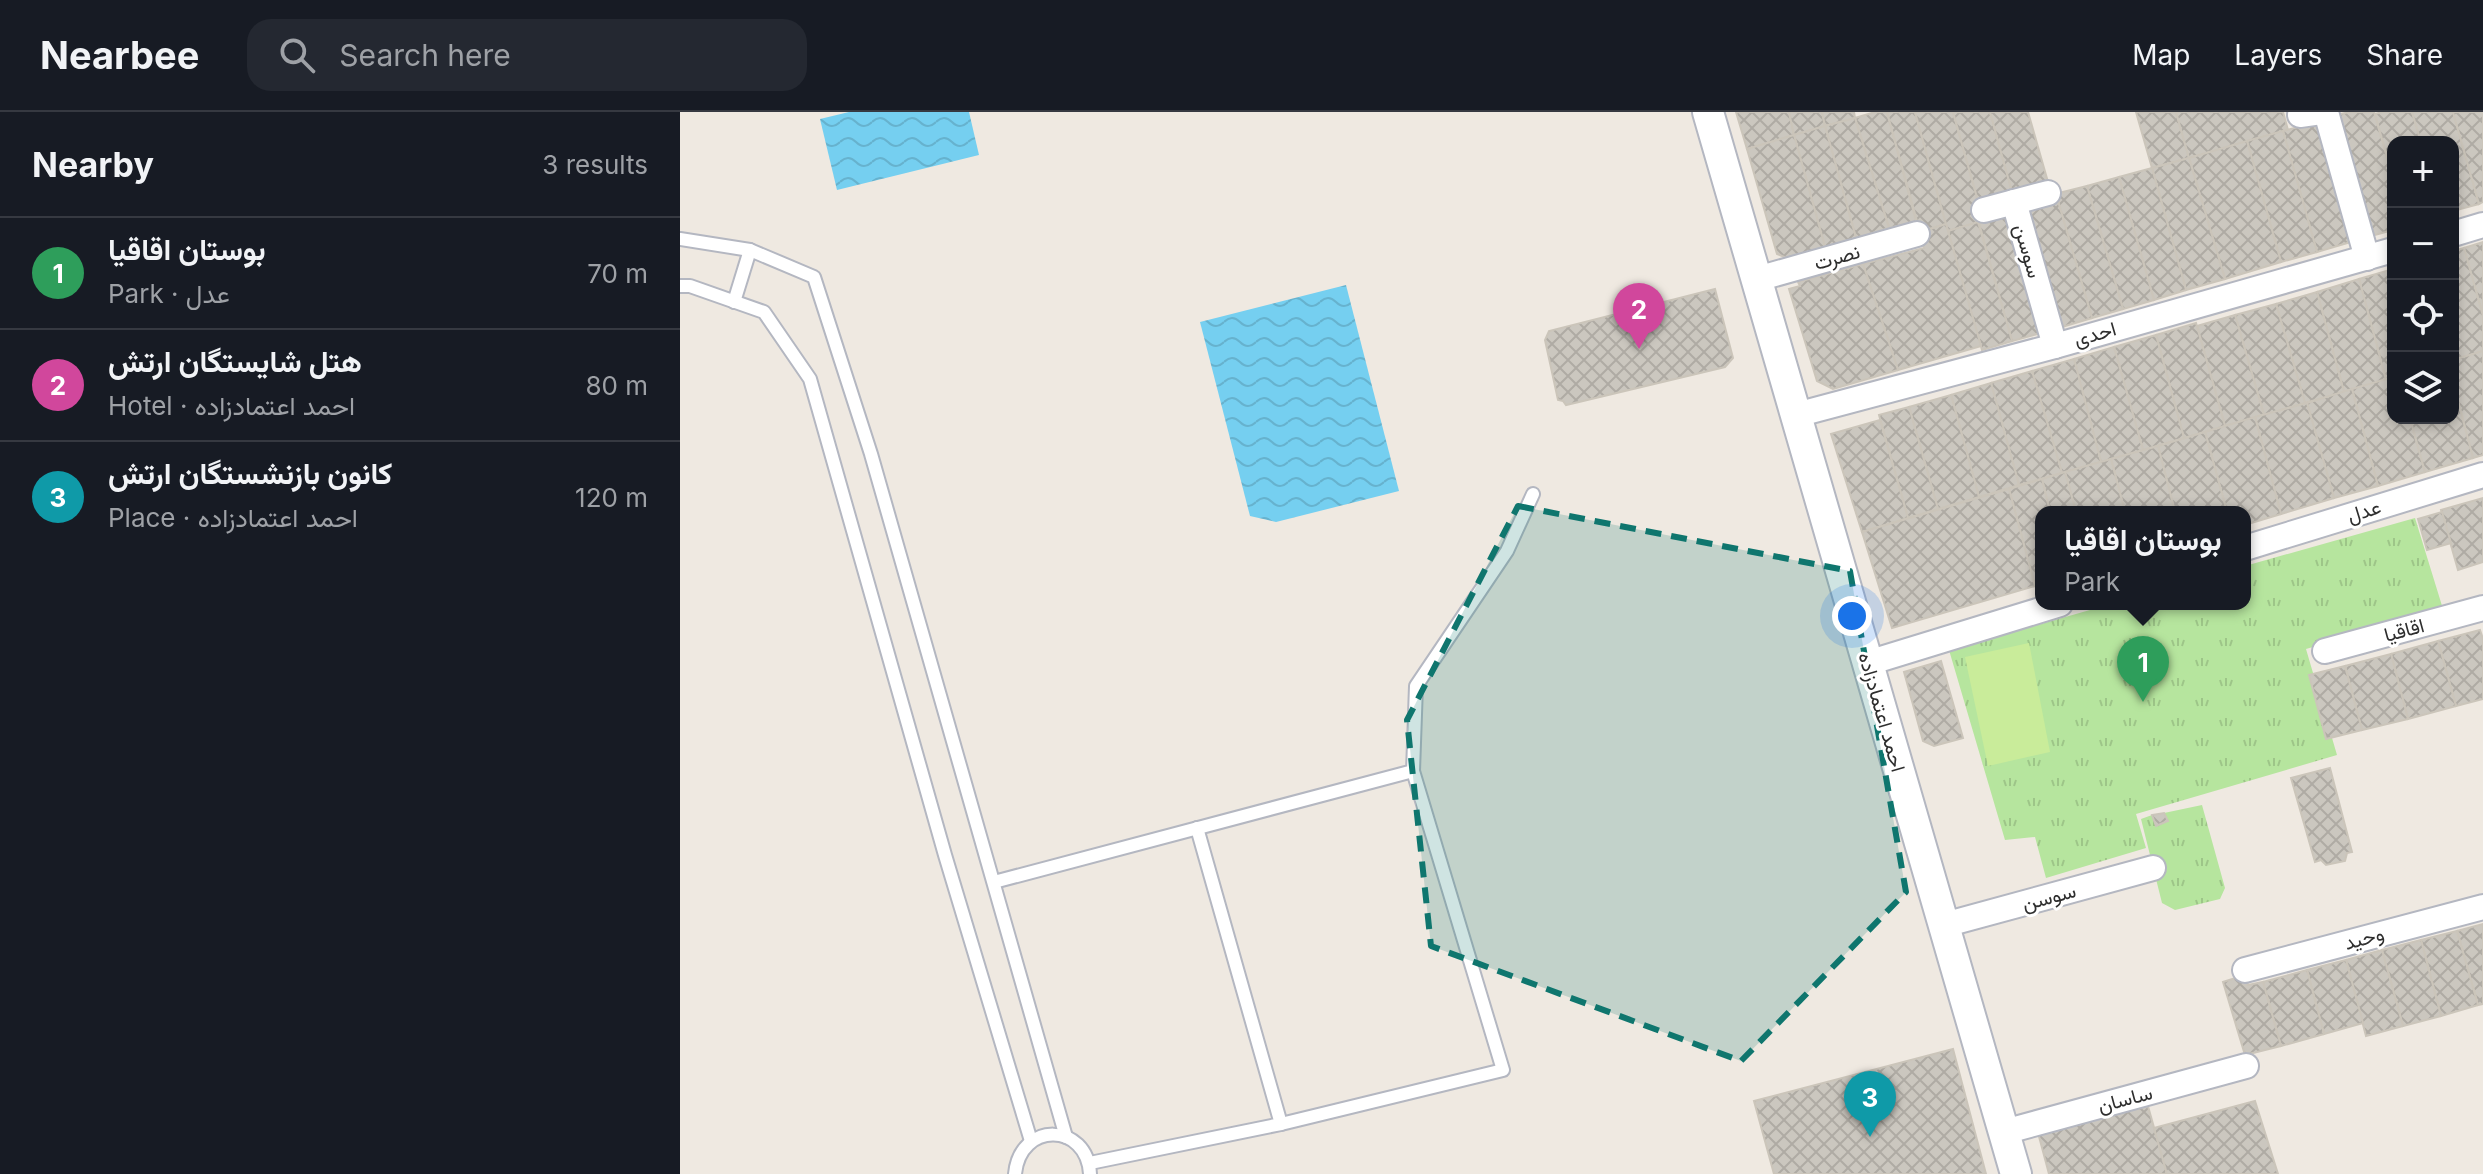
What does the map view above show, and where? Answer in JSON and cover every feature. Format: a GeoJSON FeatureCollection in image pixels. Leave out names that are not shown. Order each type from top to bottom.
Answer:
{"type":"FeatureCollection","features":[{"type":"Feature","properties":{"kind":"street","name":"احمد اعتمادزاده"},"geometry":{"type":"LineString","coordinates":[[1708,112],[2016,1174]]}},
{"type":"Feature","properties":{"kind":"street"},"geometry":{"type":"LineString","coordinates":[[2315,113],[2367,258]]}},
{"type":"Feature","properties":{"kind":"street"},"geometry":{"type":"LineString","coordinates":[[1984,210],[2048,193]]}},
{"type":"Feature","properties":{"kind":"street","name":"سوسن"},"geometry":{"type":"LineString","coordinates":[[2014,202],[2055,346]]}},
{"type":"Feature","properties":{"kind":"street"},"geometry":{"type":"LineString","coordinates":[[2459,232],[2483,225]]}},
{"type":"Feature","properties":{"kind":"street","name":"نصرت"},"geometry":{"type":"LineString","coordinates":[[1757,279],[1917,234]]}},
{"type":"Feature","properties":{"kind":"street","name":"احدی"},"geometry":{"type":"LineString","coordinates":[[1796,415],[2055,346],[2387,252]]}},
{"type":"Feature","properties":{"kind":"street","name":"عدل"},"geometry":{"type":"LineString","coordinates":[[2251,546],[2483,475]]}},
{"type":"Feature","properties":{"kind":"street","name":"اقاقیا"},"geometry":{"type":"LineString","coordinates":[[2325,651],[2483,608]]}},
{"type":"Feature","properties":{"kind":"street"},"geometry":{"type":"LineString","coordinates":[[1868,663],[2040,610]]}},
{"type":"Feature","properties":{"kind":"street","name":"سوسن"},"geometry":{"type":"LineString","coordinates":[[1944,925],[2153,868]]}},
{"type":"Feature","properties":{"kind":"street","name":"وحید"},"geometry":{"type":"LineString","coordinates":[[2245,970],[2483,907]]}},
{"type":"Feature","properties":{"kind":"street","name":"ساسان"},"geometry":{"type":"LineString","coordinates":[[2004,1132],[2246,1066]]}},
{"type":"Feature","properties":{"kind":"lane"},"geometry":{"type":"LineString","coordinates":[[680,239],[750,250],[814,277],[871,454],[1066,1137]]}},
{"type":"Feature","properties":{"kind":"lane"},"geometry":{"type":"LineString","coordinates":[[734,302],[750,250]]}},
{"type":"Feature","properties":{"kind":"lane"},"geometry":{"type":"LineString","coordinates":[[680,286],[690,286],[764,312],[810,379],[945,855],[1031,1141]]}},
{"type":"Feature","properties":{"kind":"lane"},"geometry":{"type":"LineString","coordinates":[[1015,1174],[1022,1150],[1031,1141],[1055,1134],[1077,1143],[1085,1152],[1090,1168],[1503,1070],[1413,771],[1416,686],[1507,551],[1533,494]]}},
{"type":"Feature","properties":{"kind":"lane"},"geometry":{"type":"LineString","coordinates":[[994,882],[1413,771]]}},
{"type":"Feature","properties":{"kind":"lane"},"geometry":{"type":"LineString","coordinates":[[1197,828],[1281,1124]]}},
{"type":"Feature","properties":{"kind":"highlighted area"},"geometry":{"type":"Polygon","coordinates":[[[1518,506],[1850,571],[1906,892],[1741,1061],[1431,946],[1407,720],[1518,506]]]}},
{"type":"Feature","properties":{"kind":"green space"},"geometry":{"type":"Polygon","coordinates":[[[2415,518],[2443,609],[2306,649],[2337,755],[2136,814],[2146,848],[2046,878],[2035,837],[2005,840],[1949,650],[2090,610],[2251,610],[2251,564],[2415,518]]]}},
{"type":"Feature","properties":{"kind":"green space"},"geometry":{"type":"Polygon","coordinates":[[[2029,643],[2050,752],[1988,766],[1965,657],[2029,643]]]}},
{"type":"Feature","properties":{"kind":"green space"},"geometry":{"type":"Polygon","coordinates":[[[2202,805],[2225,888],[2220,899],[2175,910],[2162,903],[2141,819],[2152,815],[2157,826],[2167,821],[2164,813],[2202,805]]]}},
{"type":"Feature","properties":{"kind":"water"},"geometry":{"type":"Polygon","coordinates":[[[849,112],[969,112],[979,155],[837,190],[820,119],[849,112]]]}},
{"type":"Feature","properties":{"kind":"water"},"geometry":{"type":"Polygon","coordinates":[[[1346,285],[1399,491],[1276,522],[1250,516],[1200,322],[1346,285]]]}},
{"type":"Feature","properties":{"kind":"building"},"geometry":{"type":"Polygon","coordinates":[[[1736,112],[1789,112],[1794,135],[1747,149],[1736,112]]]}},
{"type":"Feature","properties":{"kind":"building"},"geometry":{"type":"Polygon","coordinates":[[[1789,112],[1822,112],[1825,126],[1794,135],[1789,112]]]}},
{"type":"Feature","properties":{"kind":"building"},"geometry":{"type":"Polygon","coordinates":[[[1822,112],[1854,112],[1855,118],[1825,126],[1822,112]]]}},
{"type":"Feature","properties":{"kind":"building"},"geometry":{"type":"Polygon","coordinates":[[[1887,112],[1916,221],[1889,228],[1855,118],[1887,112]]]}},
{"type":"Feature","properties":{"kind":"building"},"geometry":{"type":"Polygon","coordinates":[[[1887,112],[1915,112],[1946,224],[1920,232],[1887,112]]]}},
{"type":"Feature","properties":{"kind":"building"},"geometry":{"type":"Polygon","coordinates":[[[1915,112],[1953,112],[1984,222],[1948,231],[1915,112]]]}},
{"type":"Feature","properties":{"kind":"building"},"geometry":{"type":"Polygon","coordinates":[[[1953,112],[1990,112],[2012,192],[1978,201],[1953,112]]]}},
{"type":"Feature","properties":{"kind":"building"},"geometry":{"type":"Polygon","coordinates":[[[1990,112],[2028,112],[2048,182],[2012,192],[1990,112]]]}},
{"type":"Feature","properties":{"kind":"building"},"geometry":{"type":"Polygon","coordinates":[[[2136,112],[2176,112],[2189,158],[2152,168],[2136,112]]]}},
{"type":"Feature","properties":{"kind":"building"},"geometry":{"type":"Polygon","coordinates":[[[2176,112],[2283,112],[2288,130],[2189,158],[2176,112]]]}},
{"type":"Feature","properties":{"kind":"building"},"geometry":{"type":"Polygon","coordinates":[[[2374,112],[2387,157],[2387,232],[2371,236],[2337,115],[2374,112]]]}},
{"type":"Feature","properties":{"kind":"building"},"geometry":{"type":"Polygon","coordinates":[[[2412,112],[2419,136],[2387,136],[2387,157],[2375,114],[2412,112]]]}},
{"type":"Feature","properties":{"kind":"building"},"geometry":{"type":"Polygon","coordinates":[[[2412,112],[2453,112],[2479,204],[2459,209],[2459,136],[2419,136],[2412,112]]]}},
{"type":"Feature","properties":{"kind":"building"},"geometry":{"type":"Polygon","coordinates":[[[2453,112],[2483,112],[2483,202],[2479,204],[2453,112]]]}},
{"type":"Feature","properties":{"kind":"building"},"geometry":{"type":"Polygon","coordinates":[[[1855,118],[1889,228],[1856,238],[1825,126],[1855,118]]]}},
{"type":"Feature","properties":{"kind":"building"},"geometry":{"type":"Polygon","coordinates":[[[2320,121],[2354,241],[2317,252],[2283,131],[2320,121]]]}},
{"type":"Feature","properties":{"kind":"building"},"geometry":{"type":"Polygon","coordinates":[[[1825,126],[1856,238],[1825,247],[1794,135],[1825,126]]]}},
{"type":"Feature","properties":{"kind":"building"},"geometry":{"type":"Polygon","coordinates":[[[2283,131],[2317,252],[2281,262],[2247,141],[2283,131]]]}},
{"type":"Feature","properties":{"kind":"building"},"geometry":{"type":"Polygon","coordinates":[[[1794,135],[1825,247],[1787,258],[1777,254],[1747,149],[1794,135]]]}},
{"type":"Feature","properties":{"kind":"building"},"geometry":{"type":"Polygon","coordinates":[[[2247,141],[2281,262],[2225,279],[2189,158],[2247,141]]]}},
{"type":"Feature","properties":{"kind":"building"},"geometry":{"type":"Polygon","coordinates":[[[2189,158],[2225,279],[2186,290],[2152,168],[2189,158]]]}},
{"type":"Feature","properties":{"kind":"building"},"geometry":{"type":"Polygon","coordinates":[[[2152,168],[2186,290],[2154,300],[2119,177],[2152,168]]]}},
{"type":"Feature","properties":{"kind":"building"},"geometry":{"type":"Polygon","coordinates":[[[2119,177],[2154,300],[2123,309],[2087,186],[2119,177]]]}},
{"type":"Feature","properties":{"kind":"building"},"geometry":{"type":"Polygon","coordinates":[[[2087,186],[2123,309],[2092,318],[2058,201],[2054,203],[2051,195],[2087,186]]]}},
{"type":"Feature","properties":{"kind":"building"},"geometry":{"type":"Polygon","coordinates":[[[2058,201],[2092,318],[2062,327],[2028,210],[2058,201]]]}},
{"type":"Feature","properties":{"kind":"building"},"geometry":{"type":"Polygon","coordinates":[[[2009,215],[2041,333],[2012,341],[1979,223],[2009,215]]]}},
{"type":"Feature","properties":{"kind":"building"},"geometry":{"type":"Polygon","coordinates":[[[1978,222],[2012,341],[1982,350],[1948,231],[1978,222]]]}},
{"type":"Feature","properties":{"kind":"building"},"geometry":{"type":"Polygon","coordinates":[[[1946,224],[1981,346],[1898,370],[1863,264],[1924,248],[1920,232],[1946,224]]]}},
{"type":"Feature","properties":{"kind":"building"},"geometry":{"type":"Polygon","coordinates":[[[2483,242],[2483,316],[2464,248],[2483,242]]]}},
{"type":"Feature","properties":{"kind":"building"},"geometry":{"type":"Polygon","coordinates":[[[2464,248],[2483,316],[2483,351],[2459,358],[2459,280],[2459,249],[2464,248]]]}},
{"type":"Feature","properties":{"kind":"building"},"geometry":{"type":"Polygon","coordinates":[[[1863,264],[1898,370],[1833,389],[1817,381],[1789,289],[1800,286],[1798,282],[1863,264]]]}},
{"type":"Feature","properties":{"kind":"building"},"geometry":{"type":"Polygon","coordinates":[[[2387,271],[2386,380],[2359,279],[2387,271]]]}},
{"type":"Feature","properties":{"kind":"building"},"geometry":{"type":"Polygon","coordinates":[[[2359,279],[2386,380],[2344,392],[2317,292],[2359,279]]]}},
{"type":"Feature","properties":{"kind":"building"},"geometry":{"type":"Polygon","coordinates":[[[1715,289],[1733,358],[1725,367],[1566,405],[1558,400],[1545,340],[1549,331],[1715,289]]]}},
{"type":"Feature","properties":{"kind":"building"},"geometry":{"type":"Polygon","coordinates":[[[2317,292],[2344,392],[2305,403],[2276,304],[2317,292]]]}},
{"type":"Feature","properties":{"kind":"building"},"geometry":{"type":"Polygon","coordinates":[[[2276,304],[2305,403],[2264,415],[2235,315],[2276,304]]]}},
{"type":"Feature","properties":{"kind":"building"},"geometry":{"type":"Polygon","coordinates":[[[2235,315],[2264,415],[2225,426],[2197,326],[2235,315]]]}},
{"type":"Feature","properties":{"kind":"building"},"geometry":{"type":"Polygon","coordinates":[[[2196,323],[2225,426],[2184,438],[2156,335],[2196,323]]]}},
{"type":"Feature","properties":{"kind":"building"},"geometry":{"type":"Polygon","coordinates":[[[2156,335],[2184,438],[2143,450],[2114,347],[2156,335]]]}},
{"type":"Feature","properties":{"kind":"building"},"geometry":{"type":"Polygon","coordinates":[[[2114,347],[2143,450],[2101,462],[2074,359],[2114,347]]]}},
{"type":"Feature","properties":{"kind":"building"},"geometry":{"type":"Polygon","coordinates":[[[2483,351],[2483,455],[2473,458],[2459,405],[2459,358],[2483,351]]]}},
{"type":"Feature","properties":{"kind":"building"},"geometry":{"type":"Polygon","coordinates":[[[2074,359],[2101,462],[2062,473],[2032,371],[2074,359]]]}},
{"type":"Feature","properties":{"kind":"building"},"geometry":{"type":"Polygon","coordinates":[[[2032,371],[2062,473],[2019,485],[1991,383],[2032,371]]]}},
{"type":"Feature","properties":{"kind":"building"},"geometry":{"type":"Polygon","coordinates":[[[2387,379],[2387,424],[2412,424],[2425,472],[2378,486],[2352,389],[2387,379]]]}},
{"type":"Feature","properties":{"kind":"building"},"geometry":{"type":"Polygon","coordinates":[[[1991,383],[2019,485],[1979,497],[1951,395],[1991,383]]]}},
{"type":"Feature","properties":{"kind":"building"},"geometry":{"type":"Polygon","coordinates":[[[2352,389],[2378,486],[2334,498],[2307,403],[2352,389]]]}},
{"type":"Feature","properties":{"kind":"building"},"geometry":{"type":"Polygon","coordinates":[[[1951,395],[1979,497],[1938,509],[1909,407],[1951,395]]]}},
{"type":"Feature","properties":{"kind":"building"},"geometry":{"type":"Polygon","coordinates":[[[2307,403],[2334,498],[2281,514],[2255,417],[2307,403]]]}},
{"type":"Feature","properties":{"kind":"building"},"geometry":{"type":"Polygon","coordinates":[[[2459,405],[2473,458],[2425,472],[2412,424],[2459,424],[2459,405]]]}},
{"type":"Feature","properties":{"kind":"building"},"geometry":{"type":"Polygon","coordinates":[[[1909,407],[1938,509],[1908,518],[1879,415],[1909,407]]]}},
{"type":"Feature","properties":{"kind":"building"},"geometry":{"type":"Polygon","coordinates":[[[2255,417],[2281,514],[2251,523],[2251,506],[2225,506],[2205,432],[2255,417]]]}},
{"type":"Feature","properties":{"kind":"building"},"geometry":{"type":"Polygon","coordinates":[[[1880,420],[1908,518],[1862,532],[1831,434],[1880,420]]]}},
{"type":"Feature","properties":{"kind":"building"},"geometry":{"type":"Polygon","coordinates":[[[2205,432],[2225,506],[2173,506],[2158,446],[2205,432]]]}},
{"type":"Feature","properties":{"kind":"building"},"geometry":{"type":"Polygon","coordinates":[[[2158,446],[2173,506],[2123,506],[2111,459],[2158,446]]]}},
{"type":"Feature","properties":{"kind":"building"},"geometry":{"type":"Polygon","coordinates":[[[2111,459],[2123,506],[2074,506],[2065,472],[2111,459]]]}},
{"type":"Feature","properties":{"kind":"building"},"geometry":{"type":"Polygon","coordinates":[[[2065,472],[2074,506],[2049,506],[2042,479],[2065,472]]]}},
{"type":"Feature","properties":{"kind":"building"},"geometry":{"type":"Polygon","coordinates":[[[2042,479],[2049,506],[2035,506],[2035,586],[2009,489],[2042,479]]]}},
{"type":"Feature","properties":{"kind":"building"},"geometry":{"type":"Polygon","coordinates":[[[2009,489],[2035,586],[1892,628],[1862,532],[2009,489]]]}},
{"type":"Feature","properties":{"kind":"building"},"geometry":{"type":"Polygon","coordinates":[[[2483,498],[2483,562],[2458,570],[2441,510],[2483,498]]]}},
{"type":"Feature","properties":{"kind":"building"},"geometry":{"type":"Polygon","coordinates":[[[2442,512],[2451,543],[2427,550],[2418,519],[2442,512]]]}},
{"type":"Feature","properties":{"kind":"building"},"geometry":{"type":"Polygon","coordinates":[[[2480,630],[2483,639],[2483,699],[2456,706],[2438,641],[2480,630]]]}},
{"type":"Feature","properties":{"kind":"building"},"geometry":{"type":"Polygon","coordinates":[[[2438,641],[2456,706],[2408,719],[2391,654],[2438,641]]]}},
{"type":"Feature","properties":{"kind":"building"},"geometry":{"type":"Polygon","coordinates":[[[2391,654],[2408,719],[2362,730],[2345,666],[2391,654]]]}},
{"type":"Feature","properties":{"kind":"building"},"geometry":{"type":"Polygon","coordinates":[[[1941,661],[1963,738],[1934,746],[1923,741],[1904,672],[1941,661]]]}},
{"type":"Feature","properties":{"kind":"building"},"geometry":{"type":"Polygon","coordinates":[[[2345,666],[2362,730],[2326,739],[2309,675],[2345,666]]]}},
{"type":"Feature","properties":{"kind":"building"},"geometry":{"type":"Polygon","coordinates":[[[2330,768],[2352,852],[2347,853],[2345,861],[2326,865],[2321,860],[2315,862],[2291,778],[2330,768]]]}},
{"type":"Feature","properties":{"kind":"building"},"geometry":{"type":"Polygon","coordinates":[[[2164,813],[2168,821],[2156,826],[2152,815],[2164,813]]]}},
{"type":"Feature","properties":{"kind":"building"},"geometry":{"type":"Polygon","coordinates":[[[2483,924],[2483,1004],[2478,1005],[2457,931],[2483,924]]]}},
{"type":"Feature","properties":{"kind":"building"},"geometry":{"type":"Polygon","coordinates":[[[2457,931],[2478,1005],[2441,1016],[2421,940],[2457,931]]]}},
{"type":"Feature","properties":{"kind":"building"},"geometry":{"type":"Polygon","coordinates":[[[2421,940],[2441,1016],[2403,1026],[2382,950],[2421,940]]]}},
{"type":"Feature","properties":{"kind":"building"},"geometry":{"type":"Polygon","coordinates":[[[2382,950],[2403,1026],[2366,1036],[2346,960],[2382,950]]]}},
{"type":"Feature","properties":{"kind":"building"},"geometry":{"type":"Polygon","coordinates":[[[2346,960],[2363,1023],[2324,1034],[2307,970],[2346,960]]]}},
{"type":"Feature","properties":{"kind":"building"},"geometry":{"type":"Polygon","coordinates":[[[2307,970],[2324,1034],[2281,1046],[2263,982],[2307,970]]]}},
{"type":"Feature","properties":{"kind":"building"},"geometry":{"type":"Polygon","coordinates":[[[2245,975],[2248,985],[2263,982],[2281,1046],[2245,1055],[2223,982],[2245,975]]]}},
{"type":"Feature","properties":{"kind":"building"},"geometry":{"type":"Polygon","coordinates":[[[1953,1049],[1986,1174],[1774,1174],[1754,1101],[1953,1049]]]}},
{"type":"Feature","properties":{"kind":"building"},"geometry":{"type":"Polygon","coordinates":[[[2146,1099],[2167,1174],[2049,1174],[2037,1129],[2146,1099]]]}},
{"type":"Feature","properties":{"kind":"building"},"geometry":{"type":"Polygon","coordinates":[[[2255,1101],[2278,1174],[2167,1174],[2154,1128],[2255,1101]]]}},
{"type":"Feature","properties":{"kind":"place","name":"هتل شایستگان ارتش"},"geometry":{"type":"Point","coordinates":[1639,349]}},
{"type":"Feature","properties":{"kind":"place","name":"بوستان اقاقیا"},"geometry":{"type":"Point","coordinates":[2143,702]}},
{"type":"Feature","properties":{"kind":"place","name":"کانون بازنشستگان ارتش"},"geometry":{"type":"Point","coordinates":[1870,1137]}}]}
